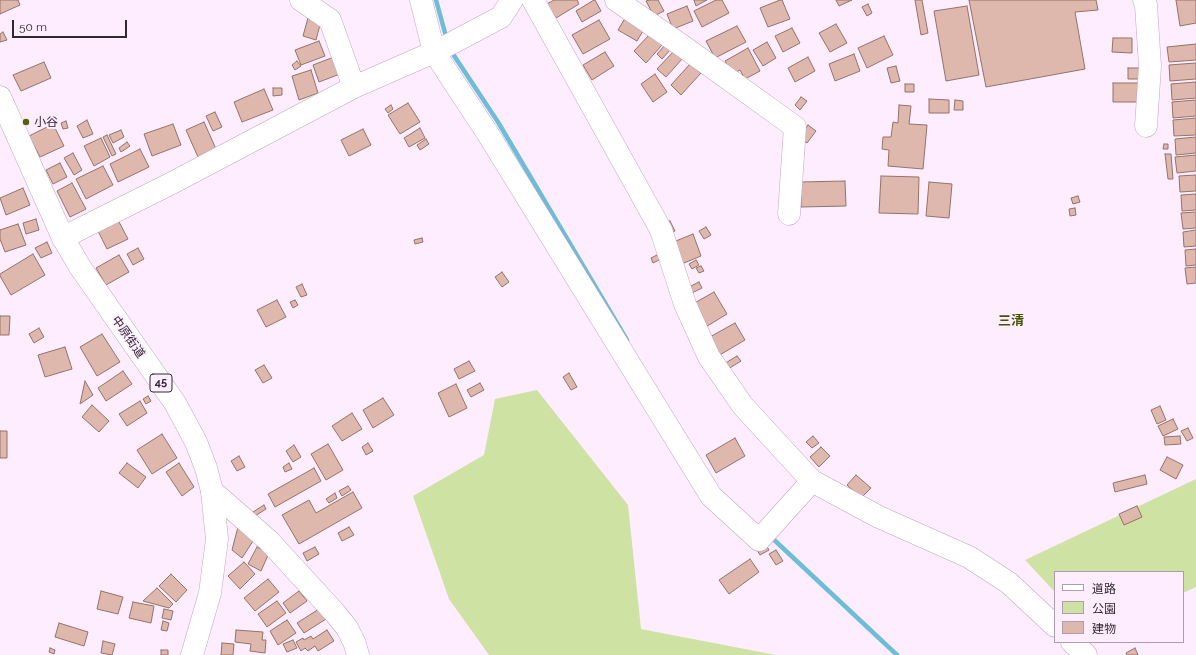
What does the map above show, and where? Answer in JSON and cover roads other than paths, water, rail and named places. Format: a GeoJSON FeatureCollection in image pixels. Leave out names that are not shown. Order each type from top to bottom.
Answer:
{"type":"FeatureCollection","features":[{"type":"Feature","properties":{"kind":"street"},"geometry":{"type":"LineString","coordinates":[[301,0],[330,20],[354,87]]}},
{"type":"Feature","properties":{"kind":"street"},"geometry":{"type":"LineString","coordinates":[[421,0],[488,134],[711,496],[759,540],[812,481]]}},
{"type":"Feature","properties":{"kind":"street"},"geometry":{"type":"LineString","coordinates":[[63,238],[354,87],[444,47],[506,9],[533,0],[661,230],[685,304],[709,357],[743,406],[812,481],[879,517],[969,557],[1009,583],[1054,625]]}},
{"type":"Feature","properties":{"kind":"street"},"geometry":{"type":"LineString","coordinates":[[616,0],[795,127],[789,214]]}},
{"type":"Feature","properties":{"kind":"street"},"geometry":{"type":"LineString","coordinates":[[1144,0],[1146,5],[1150,66],[1146,126]]}},
{"type":"Feature","properties":{"kind":"street","name":"中原街道"},"geometry":{"type":"LineString","coordinates":[[0,97],[63,238],[80,267],[175,403],[196,442],[206,468],[212,491],[217,539],[210,593],[192,655]]}},
{"type":"Feature","properties":{"kind":"street"},"geometry":{"type":"LineString","coordinates":[[212,491],[269,541],[335,613],[347,628],[355,644],[358,655]]}},
{"type":"Feature","properties":{"kind":"street"},"geometry":{"type":"LineString","coordinates":[[1073,643],[1086,655]]}},
{"type":"Feature","properties":{"kind":"waterway"},"geometry":{"type":"LineString","coordinates":[[436,0],[447,40]]}},
{"type":"Feature","properties":{"kind":"waterway"},"geometry":{"type":"LineString","coordinates":[[451,51],[498,122],[627,340]]}},
{"type":"Feature","properties":{"kind":"waterway"},"geometry":{"type":"LineString","coordinates":[[770,536],[897,655]]}},
{"type":"Feature","properties":{"kind":"place","name":"小谷"},"geometry":{"type":"Point","coordinates":[26,122]}},
{"type":"Feature","properties":{"kind":"district","name":"三清"},"geometry":{"type":"Point","coordinates":[1011,321]}}]}
